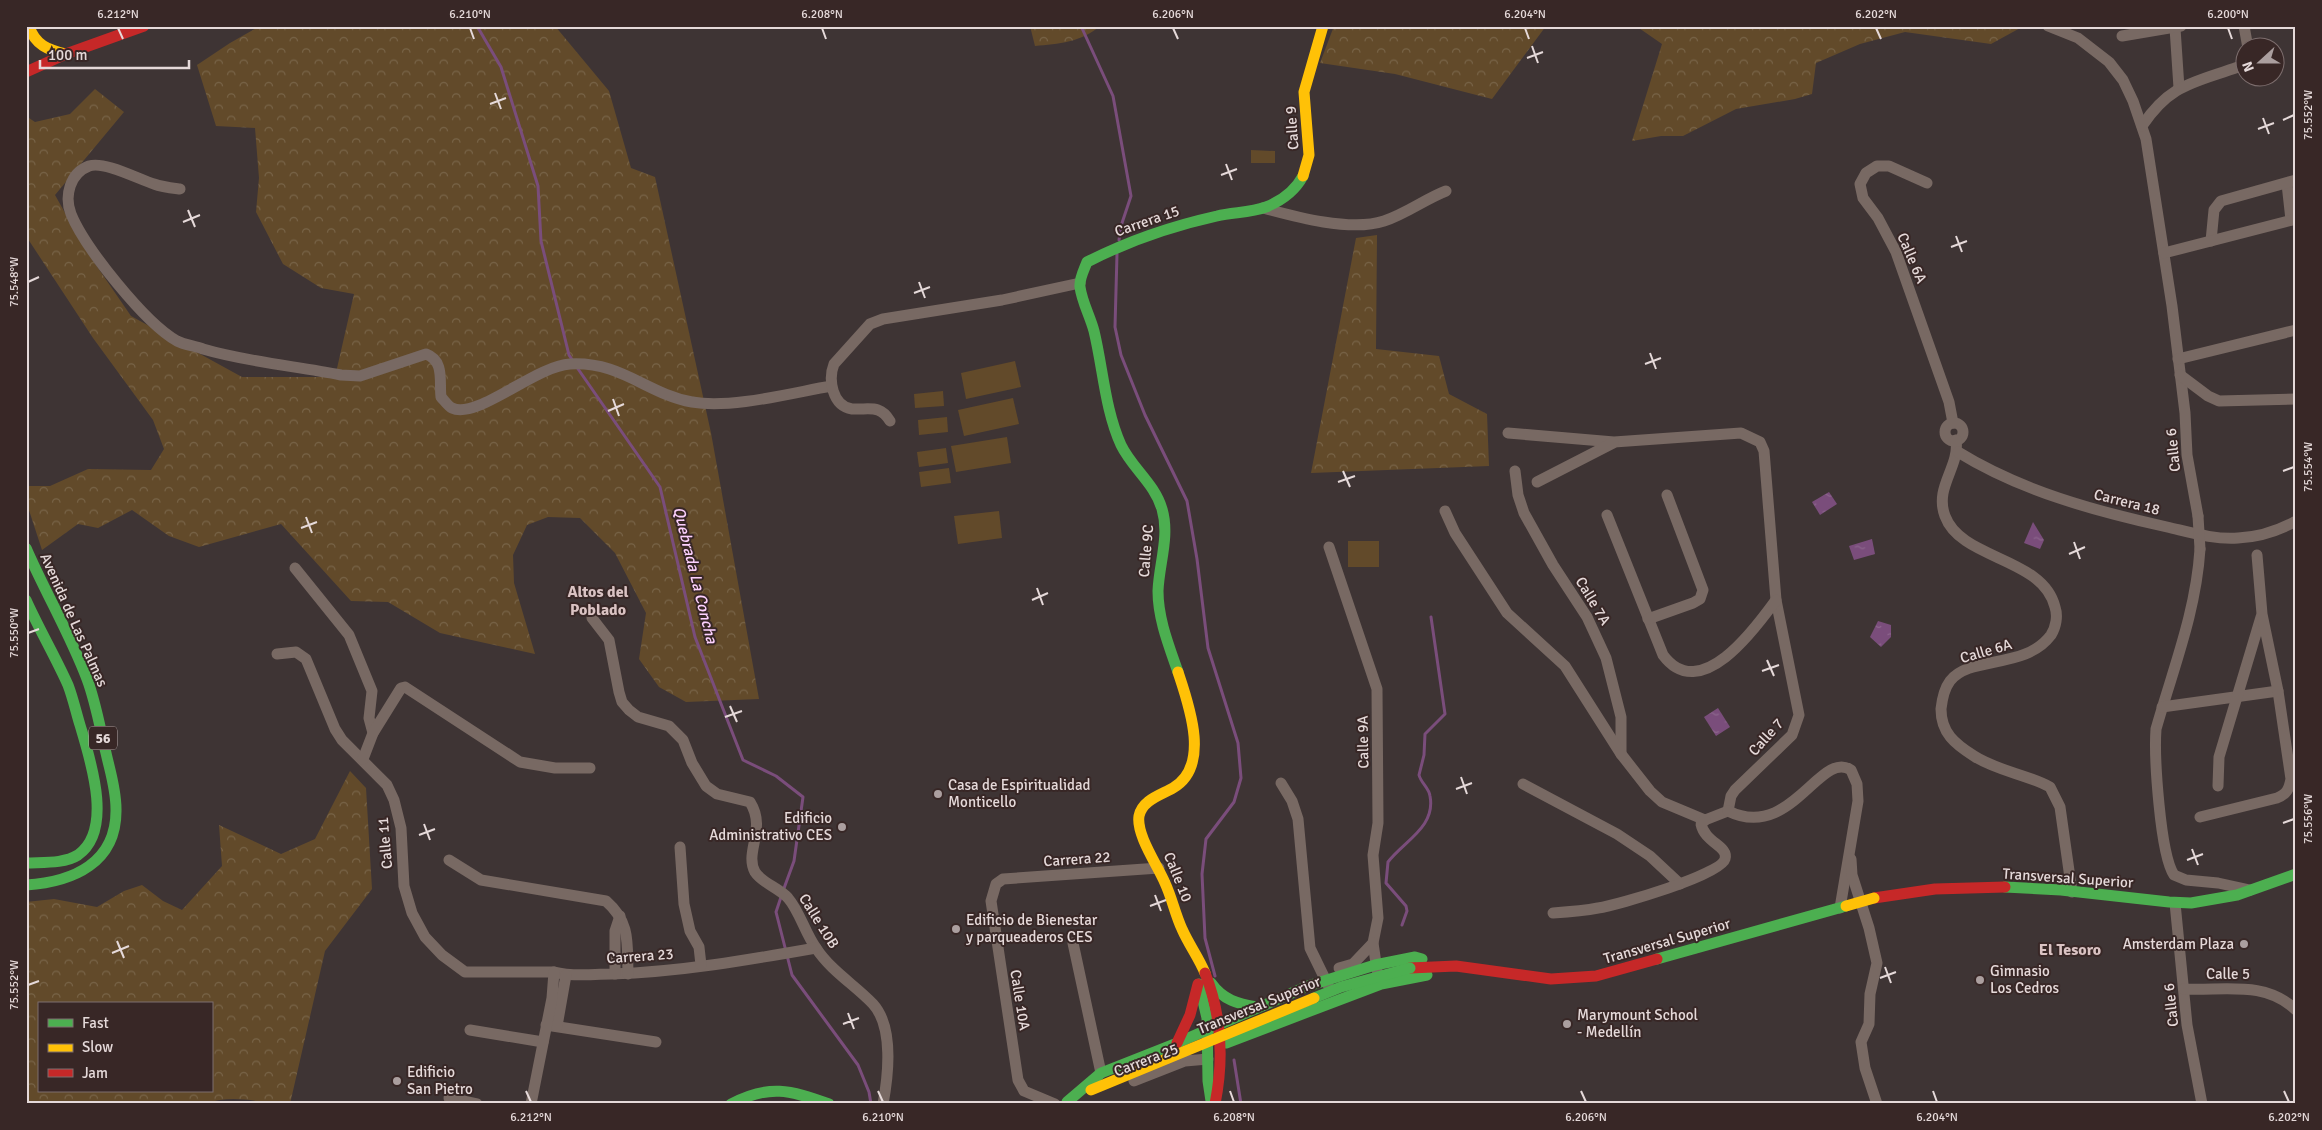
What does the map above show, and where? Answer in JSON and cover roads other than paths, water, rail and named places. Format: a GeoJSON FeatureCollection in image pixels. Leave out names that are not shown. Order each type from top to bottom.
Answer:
{"type":"FeatureCollection","features":[{"type":"Feature","properties":{"kind":"main road"},"geometry":{"type":"LineString","coordinates":[[29,26],[37,44],[47,50],[66,54]]}},
{"type":"Feature","properties":{"kind":"main road"},"geometry":{"type":"LineString","coordinates":[[26,72],[66,54],[144,26]]}},
{"type":"Feature","properties":{"kind":"main road","name":"Calle 9"},"geometry":{"type":"LineString","coordinates":[[1263,208],[1281,200],[1303,180],[1310,149],[1304,92],[1324,26]]}},
{"type":"Feature","properties":{"kind":"main road","name":"Carrera 15"},"geometry":{"type":"LineString","coordinates":[[1080,283],[1087,262],[1110,249],[1134,239],[1182,224],[1231,212],[1263,208]]}},
{"type":"Feature","properties":{"kind":"main road","name":"Calle 9C"},"geometry":{"type":"LineString","coordinates":[[1080,283],[1097,346],[1115,428],[1126,455],[1148,480],[1163,510],[1166,526],[1158,600],[1165,637],[1184,691],[1193,735],[1194,760],[1188,775],[1181,784],[1152,798],[1142,807],[1138,816]]}},
{"type":"Feature","properties":{"kind":"main road","name":"Avenida de Las Palmas"},"geometry":{"type":"LineString","coordinates":[[26,548],[87,678],[115,789],[116,816],[111,836],[104,852],[87,870],[62,881],[26,885]]}},
{"type":"Feature","properties":{"kind":"main road","name":"56"},"geometry":{"type":"LineString","coordinates":[[26,600],[69,688],[90,760],[98,804],[93,831],[87,845],[79,854],[26,864]]}},
{"type":"Feature","properties":{"kind":"main road","name":"Calle 10"},"geometry":{"type":"LineString","coordinates":[[1138,816],[1140,828],[1159,868],[1221,1024],[1222,1045],[1218,1088],[1213,1104]]}},
{"type":"Feature","properties":{"kind":"main road","name":"Transversal Superior"},"geometry":{"type":"LineString","coordinates":[[1065,1103],[1093,1093],[1341,987],[1410,968],[1456,966],[1530,978],[1570,979],[1596,976],[1874,898],[1909,890],[1971,886],[2072,892],[2175,903],[2210,900],[2253,890],[2296,874]]}},
{"type":"Feature","properties":{"kind":"main road"},"geometry":{"type":"LineString","coordinates":[[1222,1045],[1302,1013],[1327,988],[1375,965],[1415,957],[1456,966]]}},
{"type":"Feature","properties":{"kind":"main road"},"geometry":{"type":"LineString","coordinates":[[1065,1103],[1101,1073],[1177,1043],[1308,986],[1327,988],[1381,984],[1434,974],[1456,966]]}},
{"type":"Feature","properties":{"kind":"main road"},"geometry":{"type":"LineString","coordinates":[[1177,1043],[1190,1015],[1203,978],[1232,1003],[1257,1007]]}},
{"type":"Feature","properties":{"kind":"main road","name":"Calle 10"},"geometry":{"type":"LineString","coordinates":[[1203,978],[1208,1029],[1208,1081],[1213,1104]]}},
{"type":"Feature","properties":{"kind":"main road"},"geometry":{"type":"LineString","coordinates":[[731,1104],[749,1093],[768,1088],[805,1096],[829,1104]]}},
{"type":"Feature","properties":{"kind":"street","name":"Calle 6"},"geometry":{"type":"LineString","coordinates":[[2048,26],[2078,38],[2109,62],[2123,80],[2146,139],[2164,253],[2180,375],[2187,455],[2198,516],[2200,549],[2198,583],[2191,613],[2156,729],[2154,748],[2170,870],[2179,878],[2253,890]]}},
{"type":"Feature","properties":{"kind":"street"},"geometry":{"type":"LineString","coordinates":[[2122,36],[2178,27],[2179,88]]}},
{"type":"Feature","properties":{"kind":"street"},"geometry":{"type":"LineString","coordinates":[[2142,126],[2165,96],[2179,88],[2234,68]]}},
{"type":"Feature","properties":{"kind":"street"},"geometry":{"type":"LineString","coordinates":[[180,189],[155,184],[107,167],[90,166],[75,176],[68,191],[70,213],[94,251],[132,302],[157,326],[178,341],[221,354],[360,376],[412,357],[426,354],[432,356],[439,364],[441,397],[452,408],[464,410],[482,406],[541,372],[569,364],[606,366],[672,396],[691,402],[719,405],[831,386]]}},
{"type":"Feature","properties":{"kind":"street","name":"Calle 6A"},"geometry":{"type":"LineString","coordinates":[[1928,183],[1889,166],[1877,166],[1866,173],[1860,184],[1863,198],[1878,218],[1896,252],[1949,402],[1953,423],[1949,425],[1946,433],[1957,446],[1942,495],[1945,516],[1950,526],[1968,541],[2037,579],[2050,591],[2057,619],[2052,633],[2033,651],[2015,658],[1968,670],[1950,680],[1944,691],[1941,719],[1948,736],[1954,742],[1987,764],[2050,787],[2060,807],[2072,892]]}},
{"type":"Feature","properties":{"kind":"street"},"geometry":{"type":"LineString","coordinates":[[2164,253],[2211,241],[2293,220],[2291,182],[2222,201],[2214,210],[2211,241]]}},
{"type":"Feature","properties":{"kind":"street","name":"Carrera 15"},"geometry":{"type":"LineString","coordinates":[[1263,208],[1293,216],[1352,225],[1383,222],[1446,191]]}},
{"type":"Feature","properties":{"kind":"street"},"geometry":{"type":"LineString","coordinates":[[890,421],[880,410],[870,407],[851,409],[834,394],[831,386],[831,372],[834,364],[870,324],[883,318],[1002,300],[1080,283]]}},
{"type":"Feature","properties":{"kind":"street"},"geometry":{"type":"LineString","coordinates":[[2178,359],[2296,330]]}},
{"type":"Feature","properties":{"kind":"street"},"geometry":{"type":"LineString","coordinates":[[2180,375],[2208,396],[2219,401],[2296,399]]}},
{"type":"Feature","properties":{"kind":"street"},"geometry":{"type":"LineString","coordinates":[[1508,433],[1614,442]]}},
{"type":"Feature","properties":{"kind":"street","name":"Calle 7"},"geometry":{"type":"LineString","coordinates":[[1614,442],[1741,433],[1760,442],[1764,451],[1776,600],[1799,715],[1796,727],[1788,739],[1735,790],[1731,796],[1728,811]]}},
{"type":"Feature","properties":{"kind":"street"},"geometry":{"type":"LineString","coordinates":[[1537,482],[1614,442]]}},
{"type":"Feature","properties":{"kind":"street","name":"Carrera 18"},"geometry":{"type":"LineString","coordinates":[[1957,446],[1986,469],[2015,482],[2094,510],[2186,531],[2238,538],[2274,531],[2296,521]]}},
{"type":"Feature","properties":{"kind":"street","name":"Calle 7A"},"geometry":{"type":"LineString","coordinates":[[1516,471],[1518,495],[1524,513],[1549,558],[1586,617],[1603,651],[1620,711],[1621,754]]}},
{"type":"Feature","properties":{"kind":"street"},"geometry":{"type":"LineString","coordinates":[[1648,619],[1693,603],[1700,599],[1704,590],[1667,495]]}},
{"type":"Feature","properties":{"kind":"street"},"geometry":{"type":"LineString","coordinates":[[1445,511],[1455,533],[1507,613],[1565,666],[1621,754],[1650,791],[1662,802],[1705,820]]}},
{"type":"Feature","properties":{"kind":"street"},"geometry":{"type":"LineString","coordinates":[[1607,515],[1663,655],[1669,664],[1682,671],[1694,671],[1709,667],[1737,649],[1776,600]]}},
{"type":"Feature","properties":{"kind":"street","name":"Calle 9A"},"geometry":{"type":"LineString","coordinates":[[1329,547],[1376,689],[1378,822],[1373,855],[1378,918],[1373,943],[1375,965],[1381,984]]}},
{"type":"Feature","properties":{"kind":"street"},"geometry":{"type":"LineString","coordinates":[[2200,816],[2285,795],[2291,779],[2278,691],[2262,614],[2257,555]]}},
{"type":"Feature","properties":{"kind":"street"},"geometry":{"type":"LineString","coordinates":[[295,568],[349,635],[372,691],[369,718],[373,732]]}},
{"type":"Feature","properties":{"kind":"street"},"geometry":{"type":"LineString","coordinates":[[2218,786],[2219,757],[2262,614]]}},
{"type":"Feature","properties":{"kind":"street","name":"Calle 10B"},"geometry":{"type":"LineString","coordinates":[[592,618],[609,640],[622,702],[638,718],[669,726],[683,740],[692,763],[706,786],[717,794],[750,802],[757,812],[759,822],[753,862],[755,872],[788,899],[816,948],[841,976],[875,1006],[884,1029],[889,1064],[883,1104]]}},
{"type":"Feature","properties":{"kind":"street","name":"Calle 11"},"geometry":{"type":"LineString","coordinates":[[278,654],[296,652],[306,659],[335,729],[342,740],[387,785],[394,800],[400,828],[404,886],[412,913],[432,946],[465,972]]}},
{"type":"Feature","properties":{"kind":"street"},"geometry":{"type":"LineString","coordinates":[[363,759],[373,732],[401,688],[405,687],[520,762],[555,768],[590,768]]}},
{"type":"Feature","properties":{"kind":"street"},"geometry":{"type":"LineString","coordinates":[[2162,707],[2278,691]]}},
{"type":"Feature","properties":{"kind":"street"},"geometry":{"type":"LineString","coordinates":[[1552,912],[1599,908],[1680,884],[1711,872],[1721,867],[1726,859],[1721,846],[1706,837],[1703,832],[1701,824],[1705,820],[1728,811],[1742,817],[1768,817],[1790,804],[1830,770],[1848,768],[1855,774],[1858,801],[1843,907]]}},
{"type":"Feature","properties":{"kind":"street"},"geometry":{"type":"LineString","coordinates":[[1281,783],[1292,801],[1298,819],[1310,948],[1327,988],[1373,943]]}},
{"type":"Feature","properties":{"kind":"street"},"geometry":{"type":"LineString","coordinates":[[1523,784],[1617,834],[1650,856],[1680,884]]}},
{"type":"Feature","properties":{"kind":"street"},"geometry":{"type":"LineString","coordinates":[[680,847],[684,904],[690,931],[699,947],[701,965]]}},
{"type":"Feature","properties":{"kind":"street"},"geometry":{"type":"LineString","coordinates":[[1850,850],[1852,875],[1869,928],[1877,963],[1870,994],[1869,1024],[1862,1038],[1861,1049],[1877,1104]]}},
{"type":"Feature","properties":{"kind":"street"},"geometry":{"type":"LineString","coordinates":[[449,860],[482,880],[606,901],[620,916],[627,932],[628,974]]}},
{"type":"Feature","properties":{"kind":"street","name":"Carrera 22"},"geometry":{"type":"LineString","coordinates":[[998,881],[1159,868]]}},
{"type":"Feature","properties":{"kind":"street","name":"Calle 10A"},"geometry":{"type":"LineString","coordinates":[[998,881],[991,901],[1018,1080],[1024,1091],[1055,1104]]}},
{"type":"Feature","properties":{"kind":"street"},"geometry":{"type":"LineString","coordinates":[[2206,882],[2213,888],[2210,900]]}},
{"type":"Feature","properties":{"kind":"street","name":"Calle 6"},"geometry":{"type":"LineString","coordinates":[[2175,903],[2187,1025],[2202,1104]]}},
{"type":"Feature","properties":{"kind":"street"},"geometry":{"type":"LineString","coordinates":[[615,974],[615,931],[620,916]]}},
{"type":"Feature","properties":{"kind":"street"},"geometry":{"type":"LineString","coordinates":[[1073,943],[1100,1060],[1101,1073]]}},
{"type":"Feature","properties":{"kind":"street","name":"Carrera 23"},"geometry":{"type":"LineString","coordinates":[[465,972],[554,972],[566,975],[628,974],[816,948]]}},
{"type":"Feature","properties":{"kind":"street"},"geometry":{"type":"LineString","coordinates":[[552,1026],[554,972]]}},
{"type":"Feature","properties":{"kind":"street"},"geometry":{"type":"LineString","coordinates":[[531,1104],[543,1042],[552,1026],[566,975]]}},
{"type":"Feature","properties":{"kind":"street","name":"Calle 5"},"geometry":{"type":"LineString","coordinates":[[2184,989],[2257,989],[2284,999],[2296,1010]]}},
{"type":"Feature","properties":{"kind":"street"},"geometry":{"type":"LineString","coordinates":[[552,1026],[656,1042]]}},
{"type":"Feature","properties":{"kind":"street"},"geometry":{"type":"LineString","coordinates":[[470,1030],[543,1042]]}},
{"type":"Feature","properties":{"kind":"street","name":"Carrera 25"},"geometry":{"type":"LineString","coordinates":[[1093,1093],[1185,1061],[1208,1059]]}},
{"type":"Feature","properties":{"kind":"street"},"geometry":{"type":"LineString","coordinates":[[1100,1060],[1122,1064]]}},
{"type":"Feature","properties":{"kind":"street"},"geometry":{"type":"LineString","coordinates":[[449,1098],[477,1104]]}},
{"type":"Feature","properties":{"kind":"water"},"geometry":{"type":"Polygon","coordinates":[[[1829,492],[1837,504],[1820,515],[1812,502],[1829,492]]]}},
{"type":"Feature","properties":{"kind":"water"},"geometry":{"type":"Polygon","coordinates":[[[2033,522],[2044,540],[2040,549],[2024,543],[2033,522]]]}},
{"type":"Feature","properties":{"kind":"water"},"geometry":{"type":"Polygon","coordinates":[[[1872,539],[1875,554],[1854,560],[1849,546],[1872,539]]]}},
{"type":"Feature","properties":{"kind":"water"},"geometry":{"type":"Polygon","coordinates":[[[1878,621],[1891,625],[1891,637],[1881,647],[1870,637],[1878,621]]]}},
{"type":"Feature","properties":{"kind":"water"},"geometry":{"type":"Polygon","coordinates":[[[1718,708],[1730,727],[1716,736],[1704,717],[1718,708]]]}},
{"type":"Feature","properties":{"kind":"waterway","name":"Quebrada La Concha"},"geometry":{"type":"LineString","coordinates":[[477,26],[501,67],[538,186],[541,241],[569,355],[573,361]]}},
{"type":"Feature","properties":{"kind":"waterway"},"geometry":{"type":"LineString","coordinates":[[1081,26],[1113,96],[1131,196],[1121,226],[1119,240]]}},
{"type":"Feature","properties":{"kind":"waterway"},"geometry":{"type":"LineString","coordinates":[[1117,254],[1115,327],[1121,355],[1145,415],[1187,501],[1197,559],[1208,648],[1238,743],[1241,778],[1234,802],[1206,839],[1202,874],[1205,938],[1215,976]]}},
{"type":"Feature","properties":{"kind":"waterway","name":"Quebrada La Concha"},"geometry":{"type":"LineString","coordinates":[[576,366],[660,487],[695,637],[743,760],[776,776],[803,797],[794,861],[783,891]]}},
{"type":"Feature","properties":{"kind":"waterway"},"geometry":{"type":"LineString","coordinates":[[1402,925],[1407,911],[1406,906],[1386,883],[1388,862],[1424,825],[1428,816],[1431,807],[1430,796],[1419,775],[1424,755],[1425,734],[1445,714],[1431,617]]}},
{"type":"Feature","properties":{"kind":"waterway","name":"Quebrada La Concha"},"geometry":{"type":"LineString","coordinates":[[781,897],[776,912],[792,975],[858,1065],[869,1092],[871,1104]]}},
{"type":"Feature","properties":{"kind":"waterway"},"geometry":{"type":"LineString","coordinates":[[1234,1060],[1241,1104]]}},
{"type":"Feature","properties":{"kind":"place","name":"Casa de Espiritualidad Monticello"},"geometry":{"type":"Point","coordinates":[938,794]}},
{"type":"Feature","properties":{"kind":"place","name":"Edificio Administrativo CES"},"geometry":{"type":"Point","coordinates":[842,827]}},
{"type":"Feature","properties":{"kind":"place","name":"Edificio de Bienestar y parqueaderos CES"},"geometry":{"type":"Point","coordinates":[956,929]}},
{"type":"Feature","properties":{"kind":"place","name":"Amsterdam Plaza"},"geometry":{"type":"Point","coordinates":[2244,944]}},
{"type":"Feature","properties":{"kind":"place","name":"Gimnasio Los Cedros"},"geometry":{"type":"Point","coordinates":[1980,980]}},
{"type":"Feature","properties":{"kind":"place","name":"Marymount School - Medellín"},"geometry":{"type":"Point","coordinates":[1567,1024]}},
{"type":"Feature","properties":{"kind":"place","name":"Edificio San Pietro"},"geometry":{"type":"Point","coordinates":[397,1081]}},
{"type":"Feature","properties":{"kind":"district","name":"Altos del Poblado"},"geometry":{"type":"Point","coordinates":[598,601]}},
{"type":"Feature","properties":{"kind":"district","name":"El Tesoro"},"geometry":{"type":"Point","coordinates":[2070,950]}}]}
